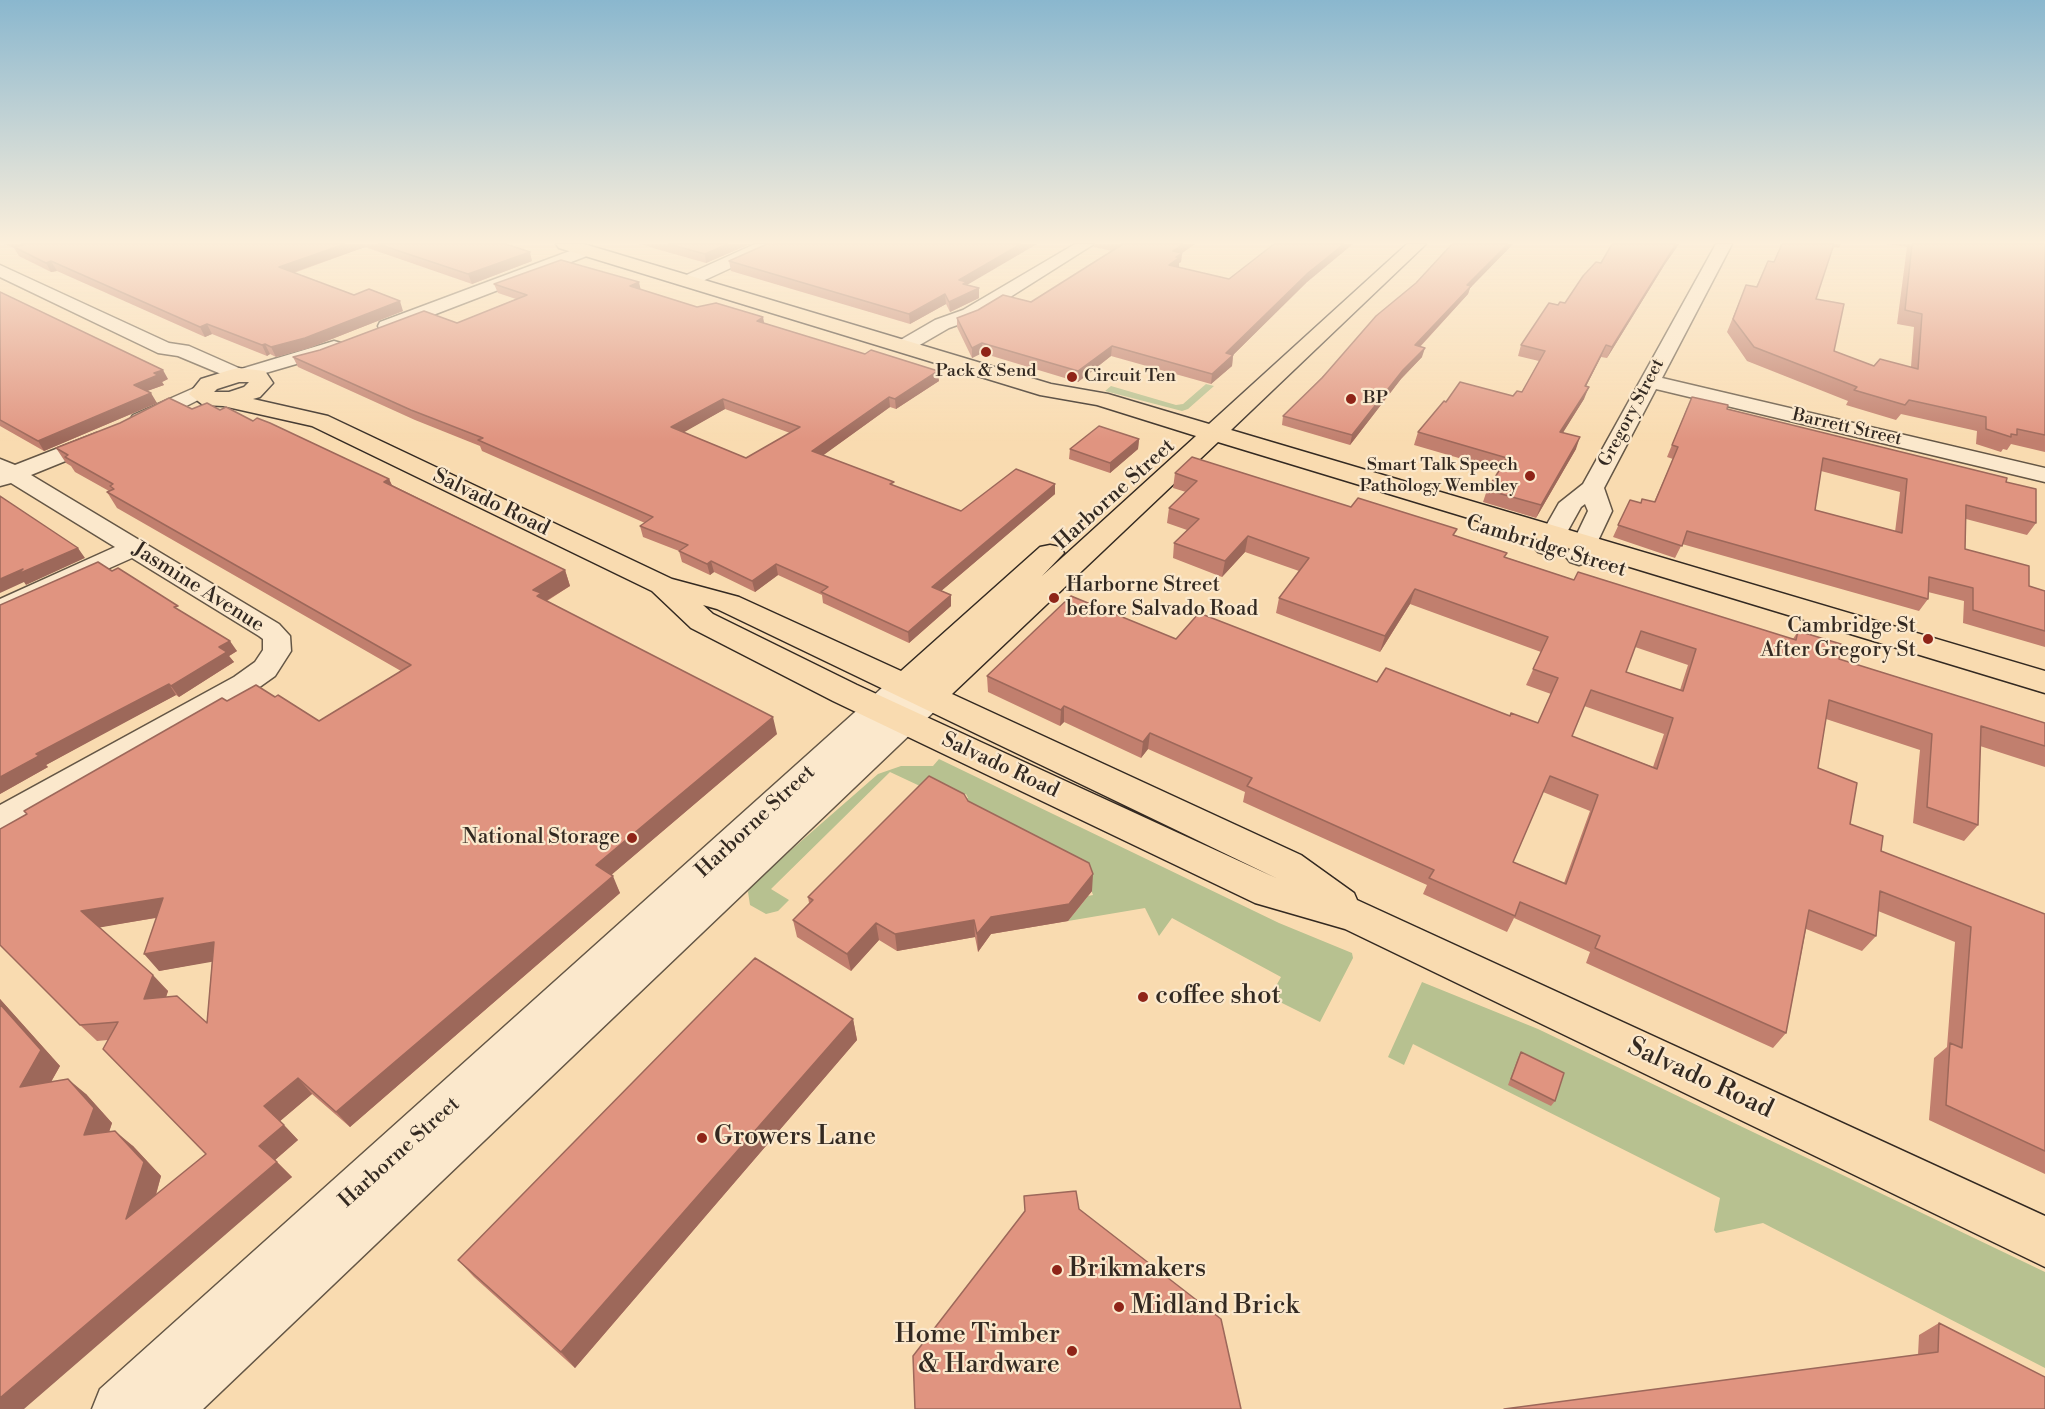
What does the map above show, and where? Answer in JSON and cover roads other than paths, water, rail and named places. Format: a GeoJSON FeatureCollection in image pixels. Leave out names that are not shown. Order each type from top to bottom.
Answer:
{"type":"FeatureCollection","features":[{"type":"Feature","properties":{"kind":"main road","name":"Cambridge Street"},"geometry":{"type":"LineString","coordinates":[[784,310],[1048,390],[1086,407],[1197,434],[1551,541],[2045,699]]}},
{"type":"Feature","properties":{"kind":"main road","name":"Harborne Street"},"geometry":{"type":"LineString","coordinates":[[904,703],[1330,310]]}},
{"type":"Feature","properties":{"kind":"main road","name":"Harborne Street"},"geometry":{"type":"LineString","coordinates":[[1197,434],[1341,310]]}},
{"type":"Feature","properties":{"kind":"main road"},"geometry":{"type":"LineString","coordinates":[[204,388],[215,381],[252,380]]}},
{"type":"Feature","properties":{"kind":"main road","name":"Salvado Road"},"geometry":{"type":"LineString","coordinates":[[252,380],[307,410],[320,421]]}},
{"type":"Feature","properties":{"kind":"main road","name":"Salvado Road"},"geometry":{"type":"LineString","coordinates":[[204,388],[320,421],[662,585],[702,621],[904,703],[1269,892],[1355,915],[2045,1242]]}},
{"type":"Feature","properties":{"kind":"main road","name":"Cambridge Street"},"geometry":{"type":"LineString","coordinates":[[1582,551],[2045,682]]}},
{"type":"Feature","properties":{"kind":"street","name":"Salvado Road"},"geometry":{"type":"LineString","coordinates":[[84,310],[165,348],[182,350],[252,380]]}},
{"type":"Feature","properties":{"kind":"street"},"geometry":{"type":"LineString","coordinates":[[372,332],[428,310]]}},
{"type":"Feature","properties":{"kind":"street"},"geometry":{"type":"LineString","coordinates":[[914,349],[959,328],[970,314],[977,310]]}},
{"type":"Feature","properties":{"kind":"street","name":"Gregory Street"},"geometry":{"type":"LineString","coordinates":[[1551,541],[1572,503],[1592,488],[1688,310]]}},
{"type":"Feature","properties":{"kind":"street"},"geometry":{"type":"LineString","coordinates":[[252,380],[313,358],[317,354],[350,341]]}},
{"type":"Feature","properties":{"kind":"street","name":"Salvado Road"},"geometry":{"type":"LineString","coordinates":[[165,348],[165,356],[204,388]]}},
{"type":"Feature","properties":{"kind":"street","name":"Barrett Street"},"geometry":{"type":"LineString","coordinates":[[1650,381],[2045,475]]}},
{"type":"Feature","properties":{"kind":"street"},"geometry":{"type":"LineString","coordinates":[[4,473],[120,431],[145,425],[204,388]]}},
{"type":"Feature","properties":{"kind":"street","name":"Jasmine Avenue"},"geometry":{"type":"LineString","coordinates":[[0,820],[244,684],[265,669],[277,651],[278,644],[276,636],[269,630],[4,473]]}},
{"type":"Feature","properties":{"kind":"street","name":"Gregory Street"},"geometry":{"type":"LineString","coordinates":[[1582,551],[1600,511],[1592,488]]}},
{"type":"Feature","properties":{"kind":"street"},"geometry":{"type":"LineString","coordinates":[[0,609],[133,548]]}},
{"type":"Feature","properties":{"kind":"street","name":"Harborne Street"},"geometry":{"type":"LineString","coordinates":[[120,1409],[494,1067],[904,703]]}},
{"type":"Feature","properties":{"kind":"street","name":"Harborne Street"},"geometry":{"type":"LineString","coordinates":[[163,1409],[904,703]]}},
{"type":"Feature","properties":{"kind":"place","name":"Pack & Send"},"geometry":{"type":"Point","coordinates":[986,352]}},
{"type":"Feature","properties":{"kind":"place","name":"Circuit Ten"},"geometry":{"type":"Point","coordinates":[1072,377]}},
{"type":"Feature","properties":{"kind":"place","name":"BP"},"geometry":{"type":"Point","coordinates":[1351,399]}},
{"type":"Feature","properties":{"kind":"place","name":"Smart Talk Speech Pathology Wembley"},"geometry":{"type":"Point","coordinates":[1530,476]}},
{"type":"Feature","properties":{"kind":"place","name":"Harborne Street before Salvado Road"},"geometry":{"type":"Point","coordinates":[1054,598]}},
{"type":"Feature","properties":{"kind":"place","name":"Cambridge St After Gregory St"},"geometry":{"type":"Point","coordinates":[1928,639]}},
{"type":"Feature","properties":{"kind":"place","name":"National Storage"},"geometry":{"type":"Point","coordinates":[632,838]}},
{"type":"Feature","properties":{"kind":"place","name":"coffee shot"},"geometry":{"type":"Point","coordinates":[1143,997]}},
{"type":"Feature","properties":{"kind":"place","name":"Growers Lane"},"geometry":{"type":"Point","coordinates":[702,1138]}},
{"type":"Feature","properties":{"kind":"place","name":"Brikmakers"},"geometry":{"type":"Point","coordinates":[1057,1270]}},
{"type":"Feature","properties":{"kind":"place","name":"Midland Brick"},"geometry":{"type":"Point","coordinates":[1119,1307]}},
{"type":"Feature","properties":{"kind":"place","name":"Home Timber & Hardware"},"geometry":{"type":"Point","coordinates":[1072,1351]}}]}
